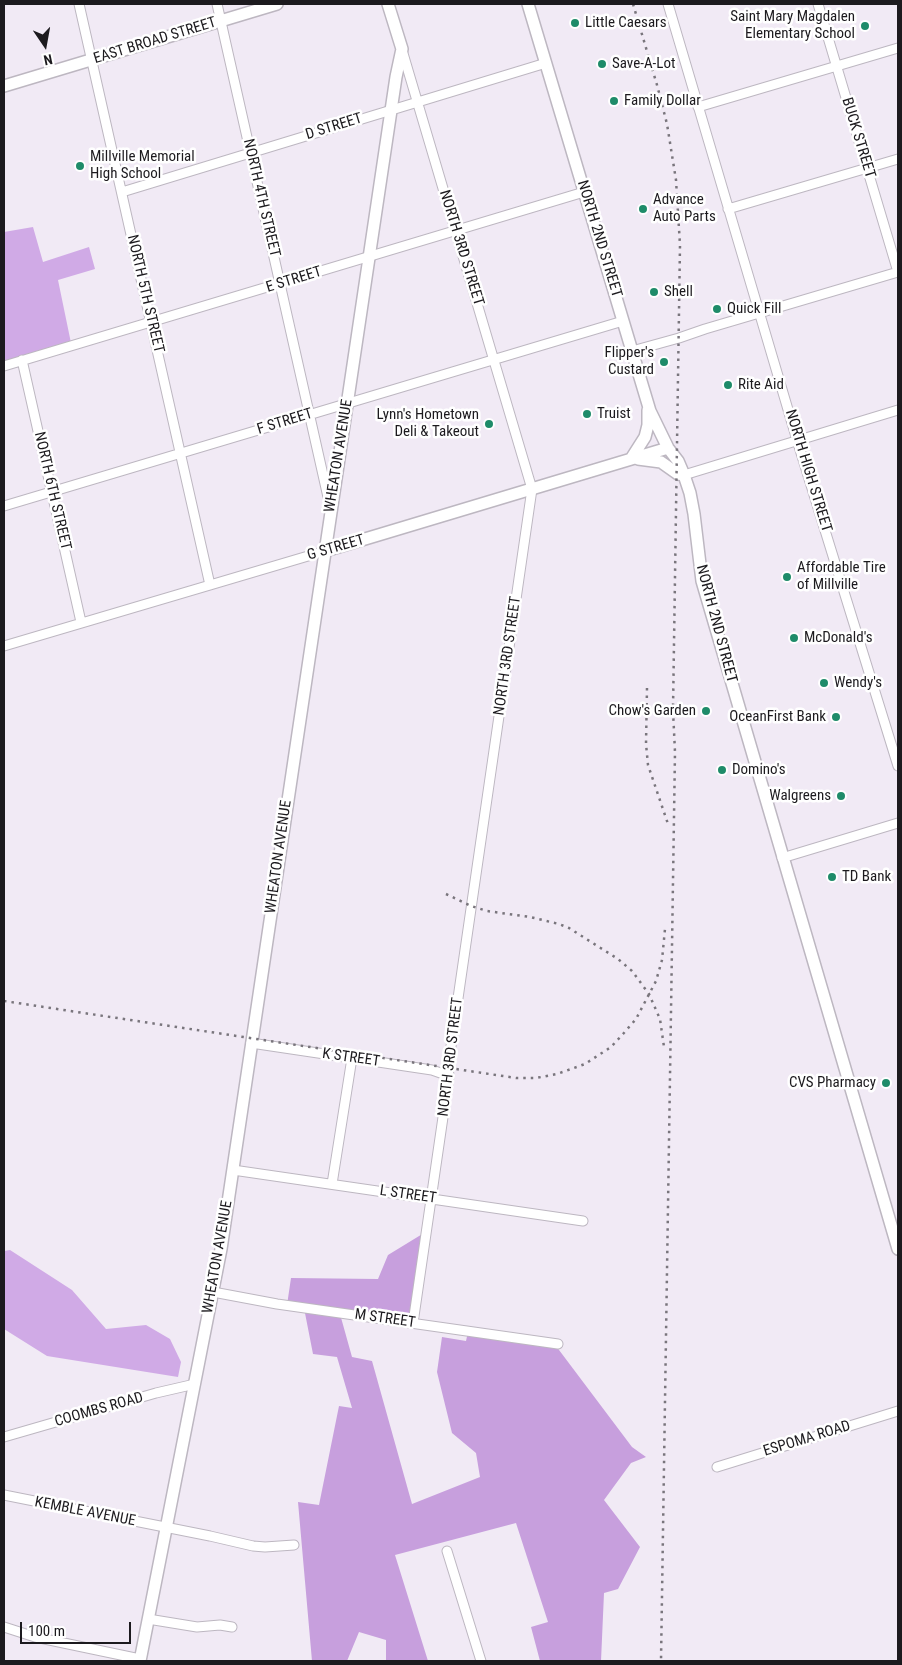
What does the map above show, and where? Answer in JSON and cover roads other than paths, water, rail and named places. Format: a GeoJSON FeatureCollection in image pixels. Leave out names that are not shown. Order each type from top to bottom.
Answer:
{"type":"FeatureCollection","features":[{"type":"Feature","properties":{"kind":"main road","name":"EAST BROAD STREET"},"geometry":{"type":"LineString","coordinates":[[4,86],[277,4]]}},
{"type":"Feature","properties":{"kind":"main road","name":"NORTH 3RD STREET"},"geometry":{"type":"LineString","coordinates":[[388,4],[402,50]]}},
{"type":"Feature","properties":{"kind":"main road","name":"NORTH 2ND STREET"},"geometry":{"type":"LineString","coordinates":[[528,4],[649,407],[668,448],[684,474],[694,514],[702,582],[898,1249]]}},
{"type":"Feature","properties":{"kind":"main road","name":"WHEATON AVENUE"},"geometry":{"type":"LineString","coordinates":[[140,1660],[213,1292],[233,1170],[391,110],[402,50]]}},
{"type":"Feature","properties":{"kind":"main road"},"geometry":{"type":"LineString","coordinates":[[649,407],[648,425],[644,437],[631,459],[661,462],[678,474],[684,474]]}},
{"type":"Feature","properties":{"kind":"main road","name":"G STREET"},"geometry":{"type":"LineString","coordinates":[[325,551],[668,448]]}},
{"type":"Feature","properties":{"kind":"street","name":"NORTH 5TH STREET"},"geometry":{"type":"LineString","coordinates":[[79,4],[210,585]]}},
{"type":"Feature","properties":{"kind":"street","name":"NORTH 4TH STREET"},"geometry":{"type":"LineString","coordinates":[[217,4],[331,508]]}},
{"type":"Feature","properties":{"kind":"street","name":"NORTH HIGH STREET"},"geometry":{"type":"LineString","coordinates":[[668,4],[797,440],[898,766]]}},
{"type":"Feature","properties":{"kind":"street","name":"BUCK STREET"},"geometry":{"type":"LineString","coordinates":[[818,4],[898,272]]}},
{"type":"Feature","properties":{"kind":"street"},"geometry":{"type":"LineString","coordinates":[[698,107],[898,48]]}},
{"type":"Feature","properties":{"kind":"street","name":"NORTH 3RD STREET"},"geometry":{"type":"LineString","coordinates":[[402,50],[532,489],[413,1324]]}},
{"type":"Feature","properties":{"kind":"street","name":"D STREET"},"geometry":{"type":"LineString","coordinates":[[122,192],[546,63]]}},
{"type":"Feature","properties":{"kind":"street"},"geometry":{"type":"LineString","coordinates":[[728,209],[898,159]]}},
{"type":"Feature","properties":{"kind":"street","name":"E STREET"},"geometry":{"type":"LineString","coordinates":[[4,366],[584,192]]}},
{"type":"Feature","properties":{"kind":"street"},"geometry":{"type":"LineString","coordinates":[[632,351],[898,272]]}},
{"type":"Feature","properties":{"kind":"street","name":"F STREET"},"geometry":{"type":"LineString","coordinates":[[4,506],[623,321]]}},
{"type":"Feature","properties":{"kind":"street","name":"NORTH 6TH STREET"},"geometry":{"type":"LineString","coordinates":[[22,360],[81,622]]}},
{"type":"Feature","properties":{"kind":"street"},"geometry":{"type":"LineString","coordinates":[[684,474],[898,410]]}},
{"type":"Feature","properties":{"kind":"street","name":"G STREET"},"geometry":{"type":"LineString","coordinates":[[4,646],[325,551]]}},
{"type":"Feature","properties":{"kind":"street"},"geometry":{"type":"LineString","coordinates":[[782,858],[898,823]]}},
{"type":"Feature","properties":{"kind":"street","name":"K STREET"},"geometry":{"type":"LineString","coordinates":[[252,1043],[432,1070],[449,1076]]}},
{"type":"Feature","properties":{"kind":"street"},"geometry":{"type":"LineString","coordinates":[[332,1184],[352,1058]]}},
{"type":"Feature","properties":{"kind":"street","name":"L STREET"},"geometry":{"type":"LineString","coordinates":[[233,1170],[583,1220]]}},
{"type":"Feature","properties":{"kind":"street","name":"M STREET"},"geometry":{"type":"LineString","coordinates":[[213,1292],[277,1304],[558,1344]]}},
{"type":"Feature","properties":{"kind":"street","name":"COOMBS ROAD"},"geometry":{"type":"LineString","coordinates":[[4,1437],[156,1393],[195,1384]]}},
{"type":"Feature","properties":{"kind":"street","name":"ESPOMA ROAD"},"geometry":{"type":"LineString","coordinates":[[717,1467],[898,1411]]}},
{"type":"Feature","properties":{"kind":"street","name":"KEMBLE AVENUE"},"geometry":{"type":"LineString","coordinates":[[4,1495],[253,1546],[294,1545]]}},
{"type":"Feature","properties":{"kind":"street"},"geometry":{"type":"LineString","coordinates":[[447,1551],[481,1661]]}},
{"type":"Feature","properties":{"kind":"street"},"geometry":{"type":"LineString","coordinates":[[148,1619],[197,1627],[232,1626]]}},
{"type":"Feature","properties":{"kind":"street"},"geometry":{"type":"LineString","coordinates":[[4,1627],[36,1637],[140,1660]]}},
{"type":"Feature","properties":{"kind":"railway"},"geometry":{"type":"LineString","coordinates":[[633,4],[667,124],[676,180],[680,245],[673,710],[675,752],[661,1661]]}},
{"type":"Feature","properties":{"kind":"railway"},"geometry":{"type":"LineString","coordinates":[[647,688],[646,744],[648,765],[668,824]]}},
{"type":"Feature","properties":{"kind":"railway"},"geometry":{"type":"LineString","coordinates":[[446,894],[471,906],[487,911],[530,917],[559,924],[569,928],[618,959],[632,971],[649,994],[660,1019],[664,1047]]}},
{"type":"Feature","properties":{"kind":"railway"},"geometry":{"type":"LineString","coordinates":[[4,1001],[516,1078],[536,1078],[557,1074],[585,1064],[611,1047],[636,1019],[656,981],[662,960],[665,929]]}},
{"type":"Feature","properties":{"kind":"place","name":"Little Caesars"},"geometry":{"type":"Point","coordinates":[575,23]}},
{"type":"Feature","properties":{"kind":"place","name":"Saint Mary Magdalen Elementary School"},"geometry":{"type":"Point","coordinates":[865,26]}},
{"type":"Feature","properties":{"kind":"place","name":"Save-A-Lot"},"geometry":{"type":"Point","coordinates":[602,64]}},
{"type":"Feature","properties":{"kind":"place","name":"Family Dollar"},"geometry":{"type":"Point","coordinates":[614,101]}},
{"type":"Feature","properties":{"kind":"place","name":"Millville Memorial High School"},"geometry":{"type":"Point","coordinates":[80,166]}},
{"type":"Feature","properties":{"kind":"place","name":"Advance Auto Parts"},"geometry":{"type":"Point","coordinates":[643,209]}},
{"type":"Feature","properties":{"kind":"place","name":"Shell"},"geometry":{"type":"Point","coordinates":[654,292]}},
{"type":"Feature","properties":{"kind":"place","name":"Quick Fill"},"geometry":{"type":"Point","coordinates":[717,309]}},
{"type":"Feature","properties":{"kind":"place","name":"Flipper's Custard"},"geometry":{"type":"Point","coordinates":[664,362]}},
{"type":"Feature","properties":{"kind":"place","name":"Rite Aid"},"geometry":{"type":"Point","coordinates":[728,385]}},
{"type":"Feature","properties":{"kind":"place","name":"Truist"},"geometry":{"type":"Point","coordinates":[587,414]}},
{"type":"Feature","properties":{"kind":"place","name":"Lynn's Hometown Deli & Takeout"},"geometry":{"type":"Point","coordinates":[489,424]}},
{"type":"Feature","properties":{"kind":"place","name":"Affordable Tire of Millville"},"geometry":{"type":"Point","coordinates":[787,577]}},
{"type":"Feature","properties":{"kind":"place","name":"McDonald's"},"geometry":{"type":"Point","coordinates":[794,638]}},
{"type":"Feature","properties":{"kind":"place","name":"Wendy's"},"geometry":{"type":"Point","coordinates":[824,683]}},
{"type":"Feature","properties":{"kind":"place","name":"Chow's Garden"},"geometry":{"type":"Point","coordinates":[706,711]}},
{"type":"Feature","properties":{"kind":"place","name":"OceanFirst Bank"},"geometry":{"type":"Point","coordinates":[836,717]}},
{"type":"Feature","properties":{"kind":"place","name":"Domino's"},"geometry":{"type":"Point","coordinates":[722,770]}},
{"type":"Feature","properties":{"kind":"place","name":"Walgreens"},"geometry":{"type":"Point","coordinates":[841,796]}},
{"type":"Feature","properties":{"kind":"place","name":"TD Bank"},"geometry":{"type":"Point","coordinates":[832,877]}},
{"type":"Feature","properties":{"kind":"place","name":"CVS Pharmacy"},"geometry":{"type":"Point","coordinates":[886,1083]}}]}
